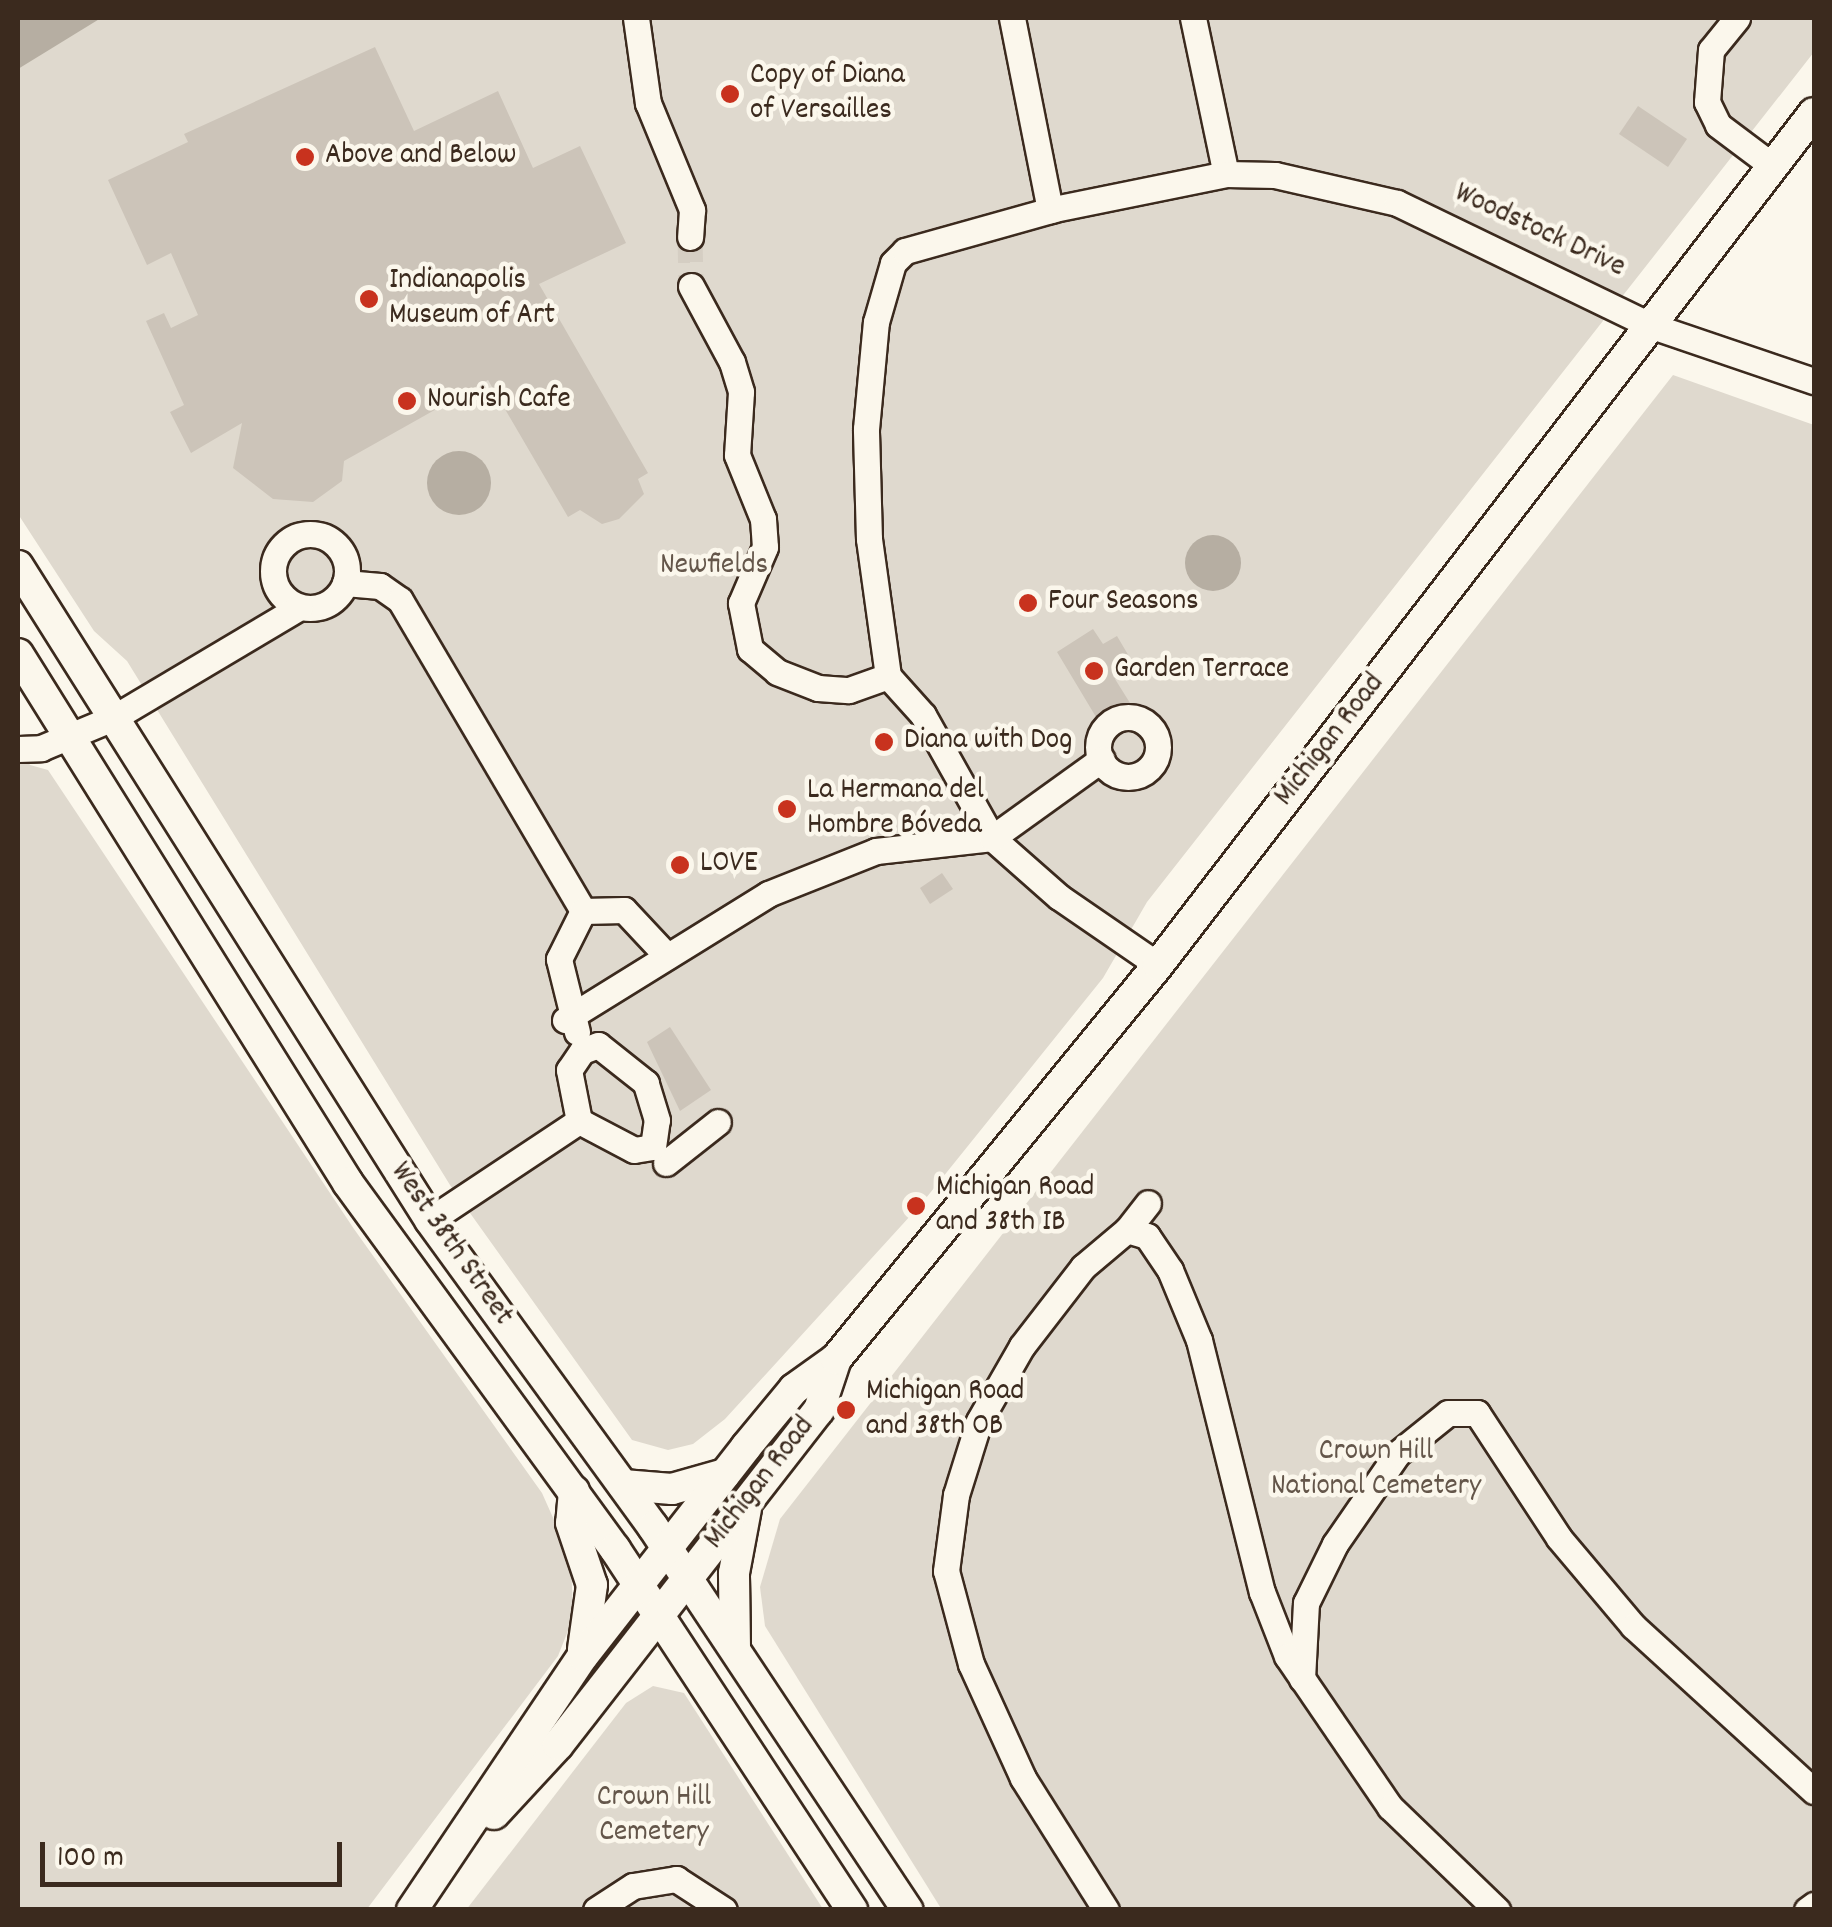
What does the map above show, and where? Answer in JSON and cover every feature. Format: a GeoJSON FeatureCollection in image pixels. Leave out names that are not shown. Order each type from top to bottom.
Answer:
{"type":"FeatureCollection","features":[{"type":"Feature","properties":{"kind":"main road","name":"Michigan Road"},"geometry":{"type":"LineString","coordinates":[[446,1864],[583,1656],[724,1474],[794,1389],[836,1359],[1158,965],[1814,113]]}},
{"type":"Feature","properties":{"kind":"main road","name":"West 38th Street"},"geometry":{"type":"LineString","coordinates":[[18,566],[430,1220],[623,1486],[652,1567],[672,1597],[735,1648],[907,1910]]}},
{"type":"Feature","properties":{"kind":"main road","name":"West 38th Street"},"geometry":{"type":"LineString","coordinates":[[18,654],[348,1183],[574,1492],[652,1567],[672,1597],[852,1910]]}},
{"type":"Feature","properties":{"kind":"main road","name":"Michigan Road"},"geometry":{"type":"LineString","coordinates":[[446,1864],[558,1745],[819,1410],[836,1359]]}},
{"type":"Feature","properties":{"kind":"main road"},"geometry":{"type":"LineString","coordinates":[[623,1486],[664,1490],[724,1474]]}},
{"type":"Feature","properties":{"kind":"main road"},"geometry":{"type":"LineString","coordinates":[[574,1492],[571,1523],[592,1585],[583,1656]]}},
{"type":"Feature","properties":{"kind":"main road"},"geometry":{"type":"LineString","coordinates":[[735,1648],[734,1575],[746,1503]]}},
{"type":"Feature","properties":{"kind":"main road"},"geometry":{"type":"LineString","coordinates":[[412,1910],[446,1864]]}},
{"type":"Feature","properties":{"kind":"street"},"geometry":{"type":"LineString","coordinates":[[636,18],[648,104],[692,210],[690,237]]}},
{"type":"Feature","properties":{"kind":"street"},"geometry":{"type":"LineString","coordinates":[[1012,18],[1050,210]]}},
{"type":"Feature","properties":{"kind":"street"},"geometry":{"type":"LineString","coordinates":[[1192,18],[1226,174]]}},
{"type":"Feature","properties":{"kind":"street"},"geometry":{"type":"LineString","coordinates":[[1737,18],[1711,50],[1707,102],[1718,125],[1774,167]]}},
{"type":"Feature","properties":{"kind":"street","name":"Woodstock Drive"},"geometry":{"type":"LineString","coordinates":[[888,676],[869,540],[866,429],[876,322],[893,262],[922,243],[1050,210],[1226,174],[1348,187],[1396,202],[1652,326],[1814,382]]}},
{"type":"Feature","properties":{"kind":"street"},"geometry":{"type":"LineString","coordinates":[[691,286],[732,362],[741,392],[737,455],[763,519],[765,547],[741,603],[750,649],[776,672],[818,688],[849,690],[888,676],[923,715],[992,838],[1059,897],[1158,965]]}},
{"type":"Feature","properties":{"kind":"street"},"geometry":{"type":"LineString","coordinates":[[300,607],[273,577],[278,552],[298,536],[316,534],[338,547],[345,583]]}},
{"type":"Feature","properties":{"kind":"street"},"geometry":{"type":"LineString","coordinates":[[18,750],[70,738],[113,718],[300,607],[326,605],[345,583]]}},
{"type":"Feature","properties":{"kind":"street"},"geometry":{"type":"LineString","coordinates":[[345,583],[380,586],[400,600],[583,911]]}},
{"type":"Feature","properties":{"kind":"street"},"geometry":{"type":"LineString","coordinates":[[569,1018],[768,894],[864,855],[992,838],[1102,759]]}},
{"type":"Feature","properties":{"kind":"street"},"geometry":{"type":"LineString","coordinates":[[583,911],[624,910],[667,956]]}},
{"type":"Feature","properties":{"kind":"street"},"geometry":{"type":"LineString","coordinates":[[582,1051],[569,1018],[559,958],[583,911]]}},
{"type":"Feature","properties":{"kind":"street"},"geometry":{"type":"LineString","coordinates":[[598,1045],[646,1083],[657,1120],[653,1147],[634,1150],[579,1121],[569,1070],[582,1051],[598,1045]]}},
{"type":"Feature","properties":{"kind":"street"},"geometry":{"type":"LineString","coordinates":[[430,1220],[579,1121]]}},
{"type":"Feature","properties":{"kind":"street"},"geometry":{"type":"LineString","coordinates":[[666,1162],[718,1122]]}},
{"type":"Feature","properties":{"kind":"street"},"geometry":{"type":"LineString","coordinates":[[1106,1910],[1024,1778],[971,1664],[946,1571],[956,1495],[980,1421],[1042,1319],[1083,1266],[1127,1230],[1148,1204]]}},
{"type":"Feature","properties":{"kind":"street"},"geometry":{"type":"LineString","coordinates":[[1127,1230],[1147,1236],[1170,1270],[1199,1340],[1268,1608],[1302,1679],[1390,1807],[1497,1910]]}},
{"type":"Feature","properties":{"kind":"street"},"geometry":{"type":"LineString","coordinates":[[1302,1679],[1306,1603],[1335,1544],[1398,1454],[1448,1413],[1477,1413],[1559,1538],[1633,1626],[1814,1791]]}},
{"type":"Feature","properties":{"kind":"street"},"geometry":{"type":"LineString","coordinates":[[1268,1608],[1290,1613],[1306,1603]]}},
{"type":"Feature","properties":{"kind":"street"},"geometry":{"type":"LineString","coordinates":[[596,1910],[633,1886],[676,1879],[724,1910]]}},
{"type":"Feature","properties":{"kind":"street"},"geometry":{"type":"LineString","coordinates":[[1807,1910],[1814,1905]]}},
{"type":"Feature","properties":{"kind":"green space","name":"Newfields"},"geometry":{"type":"Polygon","coordinates":[[[18,18],[1814,18],[1814,52],[1147,902],[1103,978],[922,1203],[725,1419],[693,1444],[668,1450],[632,1440],[450,1185],[127,661],[94,631],[18,514],[18,18]]]}},
{"type":"Feature","properties":{"kind":"green space","name":"Crown Hill National Cemetery"},"geometry":{"type":"Polygon","coordinates":[[[1673,375],[1814,425],[1814,1909],[942,1910],[765,1626],[760,1587],[780,1519],[1673,375]]]}},
{"type":"Feature","properties":{"kind":"green space"},"geometry":{"type":"Polygon","coordinates":[[[18,746],[30,765],[48,770],[354,1229],[542,1493],[571,1558],[573,1618],[558,1656],[367,1909],[18,1909],[18,746]]]}},
{"type":"Feature","properties":{"kind":"green space","name":"Crown Hill Cemetery"},"geometry":{"type":"Polygon","coordinates":[[[653,1686],[684,1693],[823,1909],[466,1910],[626,1703],[653,1686]]]}},
{"type":"Feature","properties":{"kind":"shaded area"},"geometry":{"type":"Polygon","coordinates":[[[18,18],[101,18],[18,69],[18,18]]]}},
{"type":"Feature","properties":{"kind":"shaded area"},"geometry":{"type":"Polygon","coordinates":[[[459,451],[482,460],[491,483],[482,506],[459,515],[436,506],[427,483],[436,460],[459,451]]]}},
{"type":"Feature","properties":{"kind":"shaded area"},"geometry":{"type":"Polygon","coordinates":[[[1213,535],[1233,543],[1241,563],[1233,583],[1213,591],[1193,583],[1185,563],[1193,543],[1213,535]]]}},
{"type":"Feature","properties":{"kind":"building","name":"Indianapolis Museum of Art"},"geometry":{"type":"Polygon","coordinates":[[[375,47],[414,131],[498,91],[533,168],[580,146],[626,243],[539,284],[648,473],[638,479],[644,494],[619,519],[602,524],[580,510],[568,517],[488,380],[344,461],[342,481],[313,502],[273,499],[233,468],[242,423],[191,453],[170,412],[184,405],[146,321],[164,313],[171,328],[198,315],[171,253],[147,265],[108,180],[188,142],[184,134],[375,47]]]}},
{"type":"Feature","properties":{"kind":"building"},"geometry":{"type":"Polygon","coordinates":[[[1638,106],[1687,139],[1668,167],[1619,134],[1638,106]]]}},
{"type":"Feature","properties":{"kind":"building","name":"Garden Terrace"},"geometry":{"type":"Polygon","coordinates":[[[1093,629],[1103,644],[1117,636],[1130,658],[1116,666],[1122,676],[1115,679],[1130,703],[1099,722],[1057,652],[1093,629]]]}},
{"type":"Feature","properties":{"kind":"building"},"geometry":{"type":"Polygon","coordinates":[[[942,873],[953,889],[930,904],[920,888],[942,873]]]}},
{"type":"Feature","properties":{"kind":"building"},"geometry":{"type":"Polygon","coordinates":[[[670,1027],[711,1090],[680,1111],[647,1042],[670,1027]]]}},
{"type":"Feature","properties":{"kind":"tunnel"},"geometry":{"type":"LineString","coordinates":[[690,237],[691,286]]}},
{"type":"Feature","properties":{"kind":"place","name":"Copy of Diana of Versailles"},"geometry":{"type":"Point","coordinates":[730,94]}},
{"type":"Feature","properties":{"kind":"place","name":"Above and Below"},"geometry":{"type":"Point","coordinates":[305,157]}},
{"type":"Feature","properties":{"kind":"place","name":"Indianapolis Museum of Art"},"geometry":{"type":"Point","coordinates":[369,299]}},
{"type":"Feature","properties":{"kind":"place","name":"Nourish Cafe"},"geometry":{"type":"Point","coordinates":[407,401]}},
{"type":"Feature","properties":{"kind":"place","name":"Four Seasons"},"geometry":{"type":"Point","coordinates":[1028,603]}},
{"type":"Feature","properties":{"kind":"place","name":"Garden Terrace"},"geometry":{"type":"Point","coordinates":[1094,671]}},
{"type":"Feature","properties":{"kind":"place","name":"Diana with Dog"},"geometry":{"type":"Point","coordinates":[884,742]}},
{"type":"Feature","properties":{"kind":"place","name":"La Hermana del Hombre Bóveda"},"geometry":{"type":"Point","coordinates":[787,809]}},
{"type":"Feature","properties":{"kind":"place","name":"LOVE"},"geometry":{"type":"Point","coordinates":[680,865]}},
{"type":"Feature","properties":{"kind":"place","name":"Michigan Road and 38th IB"},"geometry":{"type":"Point","coordinates":[916,1206]}},
{"type":"Feature","properties":{"kind":"place","name":"Michigan Road and 38th OB"},"geometry":{"type":"Point","coordinates":[846,1410]}}]}
